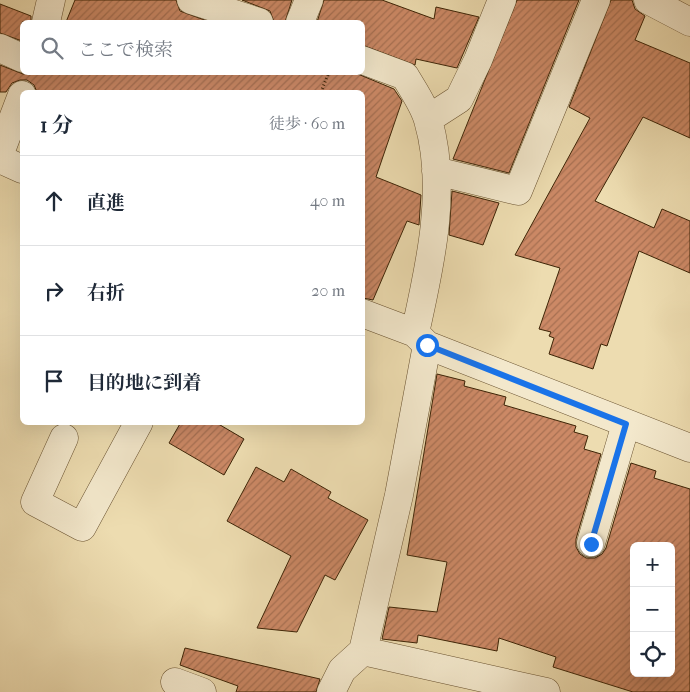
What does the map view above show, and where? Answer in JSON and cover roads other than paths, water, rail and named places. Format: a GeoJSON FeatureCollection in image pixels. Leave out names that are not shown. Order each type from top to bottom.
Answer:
{"type":"FeatureCollection","features":[{"type":"Feature","properties":{"kind":"street"},"geometry":{"type":"LineString","coordinates":[[47,20],[52,0]]}},
{"type":"Feature","properties":{"kind":"street"},"geometry":{"type":"LineString","coordinates":[[191,0],[253,20]]}},
{"type":"Feature","properties":{"kind":"street"},"geometry":{"type":"LineString","coordinates":[[301,20],[309,0]]}},
{"type":"Feature","properties":{"kind":"street"},"geometry":{"type":"LineString","coordinates":[[428,119],[459,99],[478,60],[502,0]]}},
{"type":"Feature","properties":{"kind":"street"},"geometry":{"type":"LineString","coordinates":[[436,171],[518,191],[596,0]]}},
{"type":"Feature","properties":{"kind":"street"},"geometry":{"type":"LineString","coordinates":[[648,0],[690,22]]}},
{"type":"Feature","properties":{"kind":"street"},"geometry":{"type":"LineString","coordinates":[[0,48],[20,57]]}},
{"type":"Feature","properties":{"kind":"street"},"geometry":{"type":"LineString","coordinates":[[331,692],[342,670],[363,651],[399,495],[433,252],[436,171],[428,119],[406,76],[365,61]]}},
{"type":"Feature","properties":{"kind":"street"},"geometry":{"type":"LineString","coordinates":[[24,90],[30,75]]}},
{"type":"Feature","properties":{"kind":"street"},"geometry":{"type":"LineString","coordinates":[[0,153],[20,102]]}},
{"type":"Feature","properties":{"kind":"street"},"geometry":{"type":"LineString","coordinates":[[0,159],[20,168]]}},
{"type":"Feature","properties":{"kind":"street"},"geometry":{"type":"LineString","coordinates":[[365,314],[626,424],[690,448]]}},
{"type":"Feature","properties":{"kind":"street"},"geometry":{"type":"LineString","coordinates":[[591,544],[626,424]]}},
{"type":"Feature","properties":{"kind":"street"},"geometry":{"type":"LineString","coordinates":[[64,438],[35,502],[82,526],[137,425]]}},
{"type":"Feature","properties":{"kind":"street"},"geometry":{"type":"LineString","coordinates":[[363,651],[507,685],[546,692]]}},
{"type":"Feature","properties":{"kind":"street"},"geometry":{"type":"LineString","coordinates":[[176,682],[202,692]]}}]}
